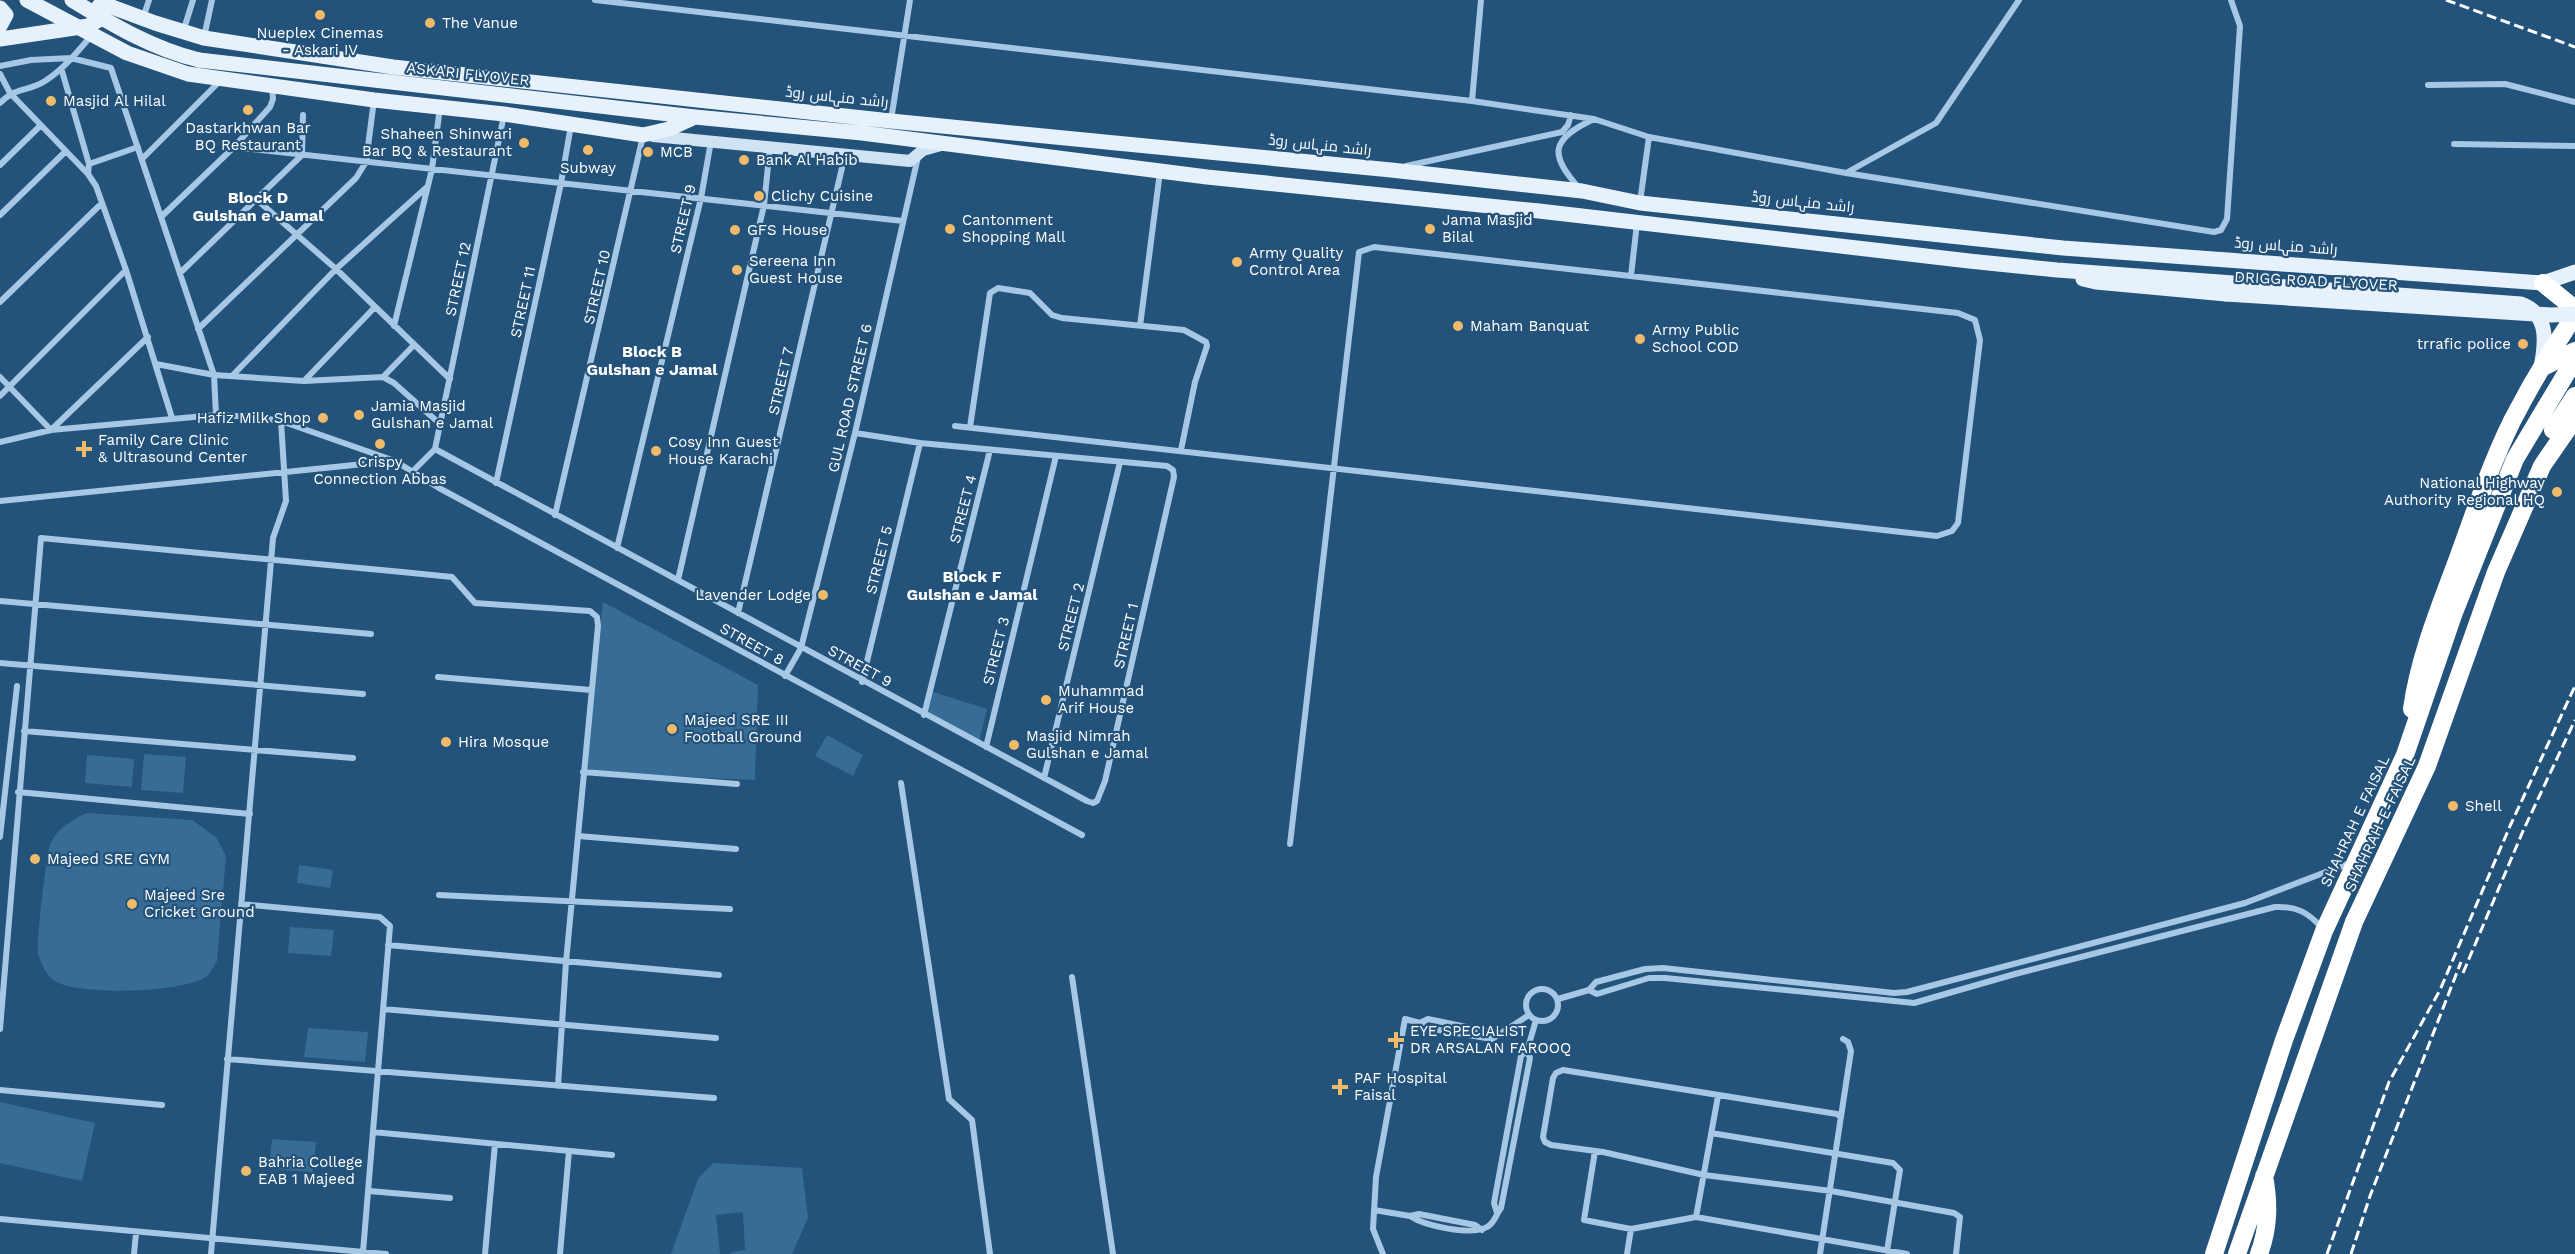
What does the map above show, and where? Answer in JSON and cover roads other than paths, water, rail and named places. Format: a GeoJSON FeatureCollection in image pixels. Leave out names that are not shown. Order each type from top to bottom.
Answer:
{"type":"FeatureCollection","features":[{"type":"Feature","properties":{"kind":"highway"},"geometry":{"type":"LineString","coordinates":[[2543,283],[2575,309]]}},
{"type":"Feature","properties":{"kind":"highway"},"geometry":{"type":"LineString","coordinates":[[2405,755],[2416,679],[2439,608],[2493,463],[2541,368],[2575,314]]}},
{"type":"Feature","properties":{"kind":"highway"},"geometry":{"type":"LineString","coordinates":[[2541,368],[2572,359]]}},
{"type":"Feature","properties":{"kind":"highway","name":"SHAHRAH E FAISAL"},"geometry":{"type":"LineString","coordinates":[[2214,1254],[2284,1040],[2324,930],[2405,755],[2453,615],[2515,459],[2572,359]]}},
{"type":"Feature","properties":{"kind":"highway"},"geometry":{"type":"LineString","coordinates":[[2542,466],[2554,428],[2575,396]]}},
{"type":"Feature","properties":{"kind":"highway","name":"SHAHRAH-E-FAISAL"},"geometry":{"type":"LineString","coordinates":[[2237,1254],[2263,1174],[2354,922],[2427,766],[2496,572],[2542,466],[2575,418]]}},
{"type":"Feature","properties":{"kind":"highway"},"geometry":{"type":"LineString","coordinates":[[2259,1254],[2266,1236],[2269,1200],[2263,1174]]}},
{"type":"Feature","properties":{"kind":"main road"},"geometry":{"type":"LineString","coordinates":[[27,0],[128,54],[175,71],[221,79],[374,100],[504,114],[643,135],[910,161],[919,153],[945,143]]}},
{"type":"Feature","properties":{"kind":"main road","name":"ASKARI FLYOVER"},"geometry":{"type":"LineString","coordinates":[[72,0],[116,27],[178,55],[200,60],[695,117]]}},
{"type":"Feature","properties":{"kind":"main road"},"geometry":{"type":"LineString","coordinates":[[86,31],[88,26],[99,20],[102,13],[100,0]]}},
{"type":"Feature","properties":{"kind":"main road","name":"راشد منہاس روڈ"},"geometry":{"type":"LineString","coordinates":[[100,0],[144,10],[183,32],[204,38],[393,67],[794,111],[1391,170],[1582,191],[1640,203],[2063,248],[2543,283]]}},
{"type":"Feature","properties":{"kind":"main road"},"geometry":{"type":"LineString","coordinates":[[0,8],[6,15],[0,26]]}},
{"type":"Feature","properties":{"kind":"main road"},"geometry":{"type":"LineString","coordinates":[[128,54],[144,10]]}},
{"type":"Feature","properties":{"kind":"main road"},"geometry":{"type":"LineString","coordinates":[[0,39],[86,31]]}},
{"type":"Feature","properties":{"kind":"main road"},"geometry":{"type":"LineString","coordinates":[[709,101],[729,110],[777,117],[781,120],[782,125]]}},
{"type":"Feature","properties":{"kind":"main road"},"geometry":{"type":"LineString","coordinates":[[794,111],[802,119],[833,123],[862,132]]}},
{"type":"Feature","properties":{"kind":"main road"},"geometry":{"type":"LineString","coordinates":[[643,135],[669,129],[695,117],[862,132],[1160,171],[2057,270],[2521,304],[2537,312],[2541,318],[2543,335],[2541,368]]}},
{"type":"Feature","properties":{"kind":"main road","name":"DRIGG ROAD FLYOVER"},"geometry":{"type":"LineString","coordinates":[[2057,270],[2096,282],[2226,294],[2551,315],[2575,314]]}},
{"type":"Feature","properties":{"kind":"main road"},"geometry":{"type":"LineString","coordinates":[[2543,283],[2575,272]]}},
{"type":"Feature","properties":{"kind":"street"},"geometry":{"type":"LineString","coordinates":[[140,0],[144,10]]}},
{"type":"Feature","properties":{"kind":"street"},"geometry":{"type":"LineString","coordinates":[[183,32],[193,0]]}},
{"type":"Feature","properties":{"kind":"street"},"geometry":{"type":"LineString","coordinates":[[204,38],[212,0]]}},
{"type":"Feature","properties":{"kind":"street"},"geometry":{"type":"LineString","coordinates":[[595,0],[1472,101],[1570,115],[1594,119],[1649,137],[1846,173],[2214,232],[2221,230],[2227,219],[2240,26],[2231,0]]}},
{"type":"Feature","properties":{"kind":"street"},"geometry":{"type":"LineString","coordinates":[[891,121],[910,0]]}},
{"type":"Feature","properties":{"kind":"street"},"geometry":{"type":"LineString","coordinates":[[1472,101],[1481,0]]}},
{"type":"Feature","properties":{"kind":"street"},"geometry":{"type":"LineString","coordinates":[[1846,173],[1936,123],[2019,0]]}},
{"type":"Feature","properties":{"kind":"street"},"geometry":{"type":"LineString","coordinates":[[0,103],[10,93],[42,83],[62,70],[86,31]]}},
{"type":"Feature","properties":{"kind":"street"},"geometry":{"type":"LineString","coordinates":[[0,66],[31,60],[70,58],[111,68],[214,375],[216,415]]}},
{"type":"Feature","properties":{"kind":"street"},"geometry":{"type":"LineString","coordinates":[[62,70],[89,164],[88,174]]}},
{"type":"Feature","properties":{"kind":"street"},"geometry":{"type":"LineString","coordinates":[[0,74],[10,93],[88,174],[96,186],[148,337],[172,418]]}},
{"type":"Feature","properties":{"kind":"street"},"geometry":{"type":"LineString","coordinates":[[142,159],[221,79]]}},
{"type":"Feature","properties":{"kind":"street"},"geometry":{"type":"LineString","coordinates":[[2428,85],[2505,84],[2575,102]]}},
{"type":"Feature","properties":{"kind":"street"},"geometry":{"type":"LineString","coordinates":[[161,217],[234,147],[270,107],[273,99],[272,85]]}},
{"type":"Feature","properties":{"kind":"street"},"geometry":{"type":"LineString","coordinates":[[198,328],[298,236],[356,177],[366,162],[374,100]]}},
{"type":"Feature","properties":{"kind":"street"},"geometry":{"type":"LineString","coordinates":[[394,326],[432,169],[440,107]]}},
{"type":"Feature","properties":{"kind":"street","name":"STREET 12"},"geometry":{"type":"LineString","coordinates":[[435,449],[504,114]]}},
{"type":"Feature","properties":{"kind":"street"},"geometry":{"type":"LineString","coordinates":[[180,273],[302,155],[303,115]]}},
{"type":"Feature","properties":{"kind":"street"},"geometry":{"type":"LineString","coordinates":[[1391,170],[1562,132],[1568,124],[1570,115]]}},
{"type":"Feature","properties":{"kind":"street"},"geometry":{"type":"LineString","coordinates":[[1582,191],[1560,164],[1558,151],[1567,135],[1594,119]]}},
{"type":"Feature","properties":{"kind":"street"},"geometry":{"type":"LineString","coordinates":[[0,165],[41,125]]}},
{"type":"Feature","properties":{"kind":"street","name":"STREET 11"},"geometry":{"type":"LineString","coordinates":[[496,483],[561,183],[571,125]]}},
{"type":"Feature","properties":{"kind":"street","name":"STREET 10"},"geometry":{"type":"LineString","coordinates":[[555,515],[632,191],[643,135]]}},
{"type":"Feature","properties":{"kind":"street"},"geometry":{"type":"LineString","coordinates":[[1640,203],[1649,137]]}},
{"type":"Feature","properties":{"kind":"street","name":"STREET 9"},"geometry":{"type":"LineString","coordinates":[[617,548],[701,198],[711,141]]}},
{"type":"Feature","properties":{"kind":"street"},"geometry":{"type":"LineString","coordinates":[[2454,144],[2575,146]]}},
{"type":"Feature","properties":{"kind":"street"},"geometry":{"type":"LineString","coordinates":[[678,580],[764,205],[770,146]]}},
{"type":"Feature","properties":{"kind":"street"},"geometry":{"type":"LineString","coordinates":[[89,164],[138,147]]}},
{"type":"Feature","properties":{"kind":"street"},"geometry":{"type":"LineString","coordinates":[[234,147],[903,220]]}},
{"type":"Feature","properties":{"kind":"street"},"geometry":{"type":"LineString","coordinates":[[0,215],[66,151]]}},
{"type":"Feature","properties":{"kind":"street","name":"GUL ROAD STREET 6"},"geometry":{"type":"LineString","coordinates":[[785,676],[801,648],[855,432],[919,153]]}},
{"type":"Feature","properties":{"kind":"street","name":"STREET 7"},"geometry":{"type":"LineString","coordinates":[[738,613],[845,154]]}},
{"type":"Feature","properties":{"kind":"street"},"geometry":{"type":"LineString","coordinates":[[1140,326],[1160,171]]}},
{"type":"Feature","properties":{"kind":"street"},"geometry":{"type":"LineString","coordinates":[[232,376],[336,269],[427,187]]}},
{"type":"Feature","properties":{"kind":"street"},"geometry":{"type":"LineString","coordinates":[[256,199],[336,269],[450,379]]}},
{"type":"Feature","properties":{"kind":"street"},"geometry":{"type":"LineString","coordinates":[[0,302],[102,203]]}},
{"type":"Feature","properties":{"kind":"street"},"geometry":{"type":"LineString","coordinates":[[1631,276],[1637,222]]}},
{"type":"Feature","properties":{"kind":"street"},"geometry":{"type":"LineString","coordinates":[[955,426],[1181,450],[1335,470],[1937,536],[1952,531],[1958,523],[1980,340],[1975,320],[1958,313],[1374,247],[1359,252],[1335,470],[1290,844]]}},
{"type":"Feature","properties":{"kind":"street"},"geometry":{"type":"LineString","coordinates":[[0,396],[126,270]]}},
{"type":"Feature","properties":{"kind":"street"},"geometry":{"type":"LineString","coordinates":[[970,427],[990,293],[998,288],[1030,293],[1052,315],[1062,318],[1184,330],[1206,342],[1207,346],[1195,382],[1181,450]]}},
{"type":"Feature","properties":{"kind":"street"},"geometry":{"type":"LineString","coordinates":[[304,381],[375,307]]}},
{"type":"Feature","properties":{"kind":"street"},"geometry":{"type":"LineString","coordinates":[[0,377],[51,430],[148,337]]}},
{"type":"Feature","properties":{"kind":"street"},"geometry":{"type":"LineString","coordinates":[[383,377],[414,345]]}},
{"type":"Feature","properties":{"kind":"street"},"geometry":{"type":"LineString","coordinates":[[156,364],[214,375],[304,381],[383,377],[440,424]]}},
{"type":"Feature","properties":{"kind":"street","name":"STREET 8"},"geometry":{"type":"LineString","coordinates":[[0,442],[51,430],[216,415],[281,421],[395,461],[785,676],[1082,835]]}},
{"type":"Feature","properties":{"kind":"street"},"geometry":{"type":"LineString","coordinates":[[211,1254],[273,538],[286,501],[281,421]]}},
{"type":"Feature","properties":{"kind":"street"},"geometry":{"type":"LineString","coordinates":[[855,432],[920,444],[1120,462]]}},
{"type":"Feature","properties":{"kind":"street","name":"STREET 5"},"geometry":{"type":"LineString","coordinates":[[862,682],[920,444]]}},
{"type":"Feature","properties":{"kind":"street"},"geometry":{"type":"LineString","coordinates":[[412,471],[435,449]]}},
{"type":"Feature","properties":{"kind":"street","name":"STREET 9"},"geometry":{"type":"LineString","coordinates":[[435,449],[862,682],[1093,803]]}},
{"type":"Feature","properties":{"kind":"street","name":"STREET 4"},"geometry":{"type":"LineString","coordinates":[[924,714],[990,450]]}},
{"type":"Feature","properties":{"kind":"street","name":"STREET 3"},"geometry":{"type":"LineString","coordinates":[[986,747],[1056,456]]}},
{"type":"Feature","properties":{"kind":"street"},"geometry":{"type":"LineString","coordinates":[[0,501],[395,461]]}},
{"type":"Feature","properties":{"kind":"street","name":"STREET 1"},"geometry":{"type":"LineString","coordinates":[[1093,803],[1105,781],[1174,477],[1173,470],[1167,466],[1120,462]]}},
{"type":"Feature","properties":{"kind":"street","name":"STREET 2"},"geometry":{"type":"LineString","coordinates":[[1044,778],[1120,462]]}},
{"type":"Feature","properties":{"kind":"street"},"geometry":{"type":"LineString","coordinates":[[0,1029],[41,538],[452,577],[475,603],[590,612],[597,617],[598,626],[566,962],[558,1086]]}},
{"type":"Feature","properties":{"kind":"street"},"geometry":{"type":"LineString","coordinates":[[0,601],[371,634]]}},
{"type":"Feature","properties":{"kind":"street"},"geometry":{"type":"LineString","coordinates":[[0,663],[363,694]]}},
{"type":"Feature","properties":{"kind":"street"},"geometry":{"type":"LineString","coordinates":[[438,677],[591,690]]}},
{"type":"Feature","properties":{"kind":"street"},"geometry":{"type":"LineString","coordinates":[[0,837],[17,686]]}},
{"type":"Feature","properties":{"kind":"street"},"geometry":{"type":"LineString","coordinates":[[24,731],[353,758]]}},
{"type":"Feature","properties":{"kind":"street"},"geometry":{"type":"LineString","coordinates":[[583,772],[737,784]]}},
{"type":"Feature","properties":{"kind":"street"},"geometry":{"type":"LineString","coordinates":[[901,783],[949,1099],[972,1120],[990,1254]]}},
{"type":"Feature","properties":{"kind":"street"},"geometry":{"type":"LineString","coordinates":[[18,792],[250,814]]}},
{"type":"Feature","properties":{"kind":"street"},"geometry":{"type":"LineString","coordinates":[[578,836],[736,849]]}},
{"type":"Feature","properties":{"kind":"street"},"geometry":{"type":"LineString","coordinates":[[1557,999],[1589,990],[1596,982],[1645,969],[1663,968],[1894,993],[1907,992],[2234,905],[2271,894],[2358,859]]}},
{"type":"Feature","properties":{"kind":"street"},"geometry":{"type":"LineString","coordinates":[[2271,894],[2275,907]]}},
{"type":"Feature","properties":{"kind":"street"},"geometry":{"type":"LineString","coordinates":[[439,895],[730,909]]}},
{"type":"Feature","properties":{"kind":"street"},"geometry":{"type":"LineString","coordinates":[[241,903],[380,917],[390,926],[363,1252]]}},
{"type":"Feature","properties":{"kind":"street"},"geometry":{"type":"LineString","coordinates":[[2234,905],[2237,918]]}},
{"type":"Feature","properties":{"kind":"street"},"geometry":{"type":"LineString","coordinates":[[1589,990],[1596,994],[1649,978],[1665,978],[1914,1003],[2015,974],[2275,907],[2290,906],[2305,912],[2324,930]]}},
{"type":"Feature","properties":{"kind":"street"},"geometry":{"type":"LineString","coordinates":[[388,945],[718,975]]}},
{"type":"Feature","properties":{"kind":"street"},"geometry":{"type":"LineString","coordinates":[[2013,965],[2015,974]]}},
{"type":"Feature","properties":{"kind":"street"},"geometry":{"type":"LineString","coordinates":[[1072,976],[1113,1254]]}},
{"type":"Feature","properties":{"kind":"street"},"geometry":{"type":"LineString","coordinates":[[1538,989],[1553,992],[1559,1006],[1551,1019],[1543,1022],[1529,1015],[1526,1008],[1531,993],[1538,989]]}},
{"type":"Feature","properties":{"kind":"street"},"geometry":{"type":"LineString","coordinates":[[383,1009],[716,1038]]}},
{"type":"Feature","properties":{"kind":"street"},"geometry":{"type":"LineString","coordinates":[[1383,1254],[1373,1229],[1376,1177],[1405,1019],[1420,1023],[1428,1019],[1492,1030],[1500,1034],[1529,1015]]}},
{"type":"Feature","properties":{"kind":"street"},"geometry":{"type":"LineString","coordinates":[[1374,1210],[1410,1216],[1419,1214],[1475,1224],[1482,1230],[1493,1223],[1497,1213],[1494,1203],[1521,1056],[1527,1051],[1536,1020]]}},
{"type":"Feature","properties":{"kind":"street"},"geometry":{"type":"LineString","coordinates":[[1820,1254],[1851,1051],[1848,1042],[1843,1039]]}},
{"type":"Feature","properties":{"kind":"street"},"geometry":{"type":"LineString","coordinates":[[227,1059],[714,1098]]}},
{"type":"Feature","properties":{"kind":"street"},"geometry":{"type":"LineString","coordinates":[[1841,1117],[1837,1114],[1563,1070],[1553,1078],[1543,1131],[1545,1142],[1551,1145],[1595,1151],[1704,1174],[1831,1191],[1958,1215],[1960,1217],[1956,1254]]}},
{"type":"Feature","properties":{"kind":"street"},"geometry":{"type":"LineString","coordinates":[[0,1090],[162,1105]]}},
{"type":"Feature","properties":{"kind":"street"},"geometry":{"type":"LineString","coordinates":[[1696,1217],[1718,1096]]}},
{"type":"Feature","properties":{"kind":"street"},"geometry":{"type":"LineString","coordinates":[[373,1132],[612,1155]]}},
{"type":"Feature","properties":{"kind":"street"},"geometry":{"type":"LineString","coordinates":[[1711,1133],[1893,1163],[1899,1167],[1896,1202],[1887,1251]]}},
{"type":"Feature","properties":{"kind":"street"},"geometry":{"type":"LineString","coordinates":[[485,1254],[495,1144]]}},
{"type":"Feature","properties":{"kind":"street"},"geometry":{"type":"LineString","coordinates":[[560,1254],[568,1151]]}},
{"type":"Feature","properties":{"kind":"street"},"geometry":{"type":"LineString","coordinates":[[1595,1151],[1584,1220],[1631,1229],[1696,1217],[1907,1254]]}},
{"type":"Feature","properties":{"kind":"street"},"geometry":{"type":"LineString","coordinates":[[369,1191],[450,1198]]}},
{"type":"Feature","properties":{"kind":"street"},"geometry":{"type":"LineString","coordinates":[[0,1219],[386,1254]]}},
{"type":"Feature","properties":{"kind":"street"},"geometry":{"type":"LineString","coordinates":[[1627,1254],[1631,1229]]}},
{"type":"Feature","properties":{"kind":"street"},"geometry":{"type":"LineString","coordinates":[[134,1254],[136,1233]]}},
{"type":"Feature","properties":{"kind":"railway"},"geometry":{"type":"LineString","coordinates":[[2446,0],[2575,47]]}},
{"type":"Feature","properties":{"kind":"railway"},"geometry":{"type":"LineString","coordinates":[[2327,1254],[2389,1082],[2440,990],[2510,826],[2575,686]]}},
{"type":"Feature","properties":{"kind":"railway"},"geometry":{"type":"LineString","coordinates":[[2463,973],[2523,831],[2575,720]]}},
{"type":"Feature","properties":{"kind":"railway"},"geometry":{"type":"LineString","coordinates":[[2351,1254],[2370,1196],[2461,962]]}},
{"type":"Feature","properties":{"kind":"place","name":"Nueplex Cinemas - Askari IV"},"geometry":{"type":"Point","coordinates":[320,15]}},
{"type":"Feature","properties":{"kind":"place","name":"The Vanue"},"geometry":{"type":"Point","coordinates":[430,23]}},
{"type":"Feature","properties":{"kind":"place","name":"Masjid Al Hilal"},"geometry":{"type":"Point","coordinates":[51,101]}},
{"type":"Feature","properties":{"kind":"place","name":"Dastarkhwan Bar BQ Restaurant"},"geometry":{"type":"Point","coordinates":[248,110]}},
{"type":"Feature","properties":{"kind":"place","name":"Shaheen Shinwari Bar BQ & Restaurant"},"geometry":{"type":"Point","coordinates":[524,143]}},
{"type":"Feature","properties":{"kind":"place","name":"Subway"},"geometry":{"type":"Point","coordinates":[588,150]}},
{"type":"Feature","properties":{"kind":"place","name":"MCB"},"geometry":{"type":"Point","coordinates":[648,152]}},
{"type":"Feature","properties":{"kind":"place","name":"Bank Al Habib"},"geometry":{"type":"Point","coordinates":[744,160]}},
{"type":"Feature","properties":{"kind":"place","name":"Clichy Cuisine"},"geometry":{"type":"Point","coordinates":[759,196]}},
{"type":"Feature","properties":{"kind":"place","name":"Cantonment Shopping Mall"},"geometry":{"type":"Point","coordinates":[950,229]}},
{"type":"Feature","properties":{"kind":"place","name":"Jama Masjid Bilal"},"geometry":{"type":"Point","coordinates":[1430,229]}},
{"type":"Feature","properties":{"kind":"place","name":"GFS House"},"geometry":{"type":"Point","coordinates":[735,230]}},
{"type":"Feature","properties":{"kind":"place","name":"Army Quality Control Area"},"geometry":{"type":"Point","coordinates":[1237,262]}},
{"type":"Feature","properties":{"kind":"place","name":"Sereena Inn Guest House"},"geometry":{"type":"Point","coordinates":[737,270]}},
{"type":"Feature","properties":{"kind":"place","name":"Maham Banquat"},"geometry":{"type":"Point","coordinates":[1458,326]}},
{"type":"Feature","properties":{"kind":"place","name":"Army Public School COD"},"geometry":{"type":"Point","coordinates":[1640,339]}},
{"type":"Feature","properties":{"kind":"place","name":"trrafic police"},"geometry":{"type":"Point","coordinates":[2523,344]}},
{"type":"Feature","properties":{"kind":"place","name":"Jamia Masjid Gulshan e Jamal"},"geometry":{"type":"Point","coordinates":[359,415]}},
{"type":"Feature","properties":{"kind":"place","name":"Hafiz Milk Shop"},"geometry":{"type":"Point","coordinates":[323,418]}},
{"type":"Feature","properties":{"kind":"place","name":"Crispy Connection Abbas"},"geometry":{"type":"Point","coordinates":[380,444]}},
{"type":"Feature","properties":{"kind":"place","name":"Family Care Clinic & Ultrasound Center"},"geometry":{"type":"Point","coordinates":[84,449]}},
{"type":"Feature","properties":{"kind":"place","name":"Cosy Inn Guest House Karachi"},"geometry":{"type":"Point","coordinates":[656,451]}},
{"type":"Feature","properties":{"kind":"place","name":"National Highway Authority Regional HQ"},"geometry":{"type":"Point","coordinates":[2557,492]}},
{"type":"Feature","properties":{"kind":"place","name":"Lavender Lodge"},"geometry":{"type":"Point","coordinates":[823,595]}},
{"type":"Feature","properties":{"kind":"place","name":"Muhammad Arif House"},"geometry":{"type":"Point","coordinates":[1046,700]}},
{"type":"Feature","properties":{"kind":"place","name":"Majeed SRE III Football Ground"},"geometry":{"type":"Point","coordinates":[672,729]}},
{"type":"Feature","properties":{"kind":"place","name":"Hira Mosque"},"geometry":{"type":"Point","coordinates":[446,742]}},
{"type":"Feature","properties":{"kind":"place","name":"Masjid Nimrah Gulshan e Jamal"},"geometry":{"type":"Point","coordinates":[1014,745]}},
{"type":"Feature","properties":{"kind":"place","name":"Shell"},"geometry":{"type":"Point","coordinates":[2453,806]}},
{"type":"Feature","properties":{"kind":"place","name":"Majeed SRE GYM"},"geometry":{"type":"Point","coordinates":[35,859]}},
{"type":"Feature","properties":{"kind":"place","name":"Majeed Sre Cricket Ground"},"geometry":{"type":"Point","coordinates":[132,904]}},
{"type":"Feature","properties":{"kind":"place","name":"EYE SPECIALIST DR ARSALAN FAROOQ"},"geometry":{"type":"Point","coordinates":[1396,1040]}},
{"type":"Feature","properties":{"kind":"place","name":"PAF Hospital Faisal"},"geometry":{"type":"Point","coordinates":[1340,1087]}},
{"type":"Feature","properties":{"kind":"place","name":"Bahria College EAB 1 Majeed"},"geometry":{"type":"Point","coordinates":[246,1171]}},
{"type":"Feature","properties":{"kind":"district","name":"Block D Gulshan e Jamal"},"geometry":{"type":"Point","coordinates":[258,206]}},
{"type":"Feature","properties":{"kind":"district","name":"Block B Gulshan e Jamal"},"geometry":{"type":"Point","coordinates":[652,360]}},
{"type":"Feature","properties":{"kind":"district","name":"Block F Gulshan e Jamal"},"geometry":{"type":"Point","coordinates":[972,585]}}]}
